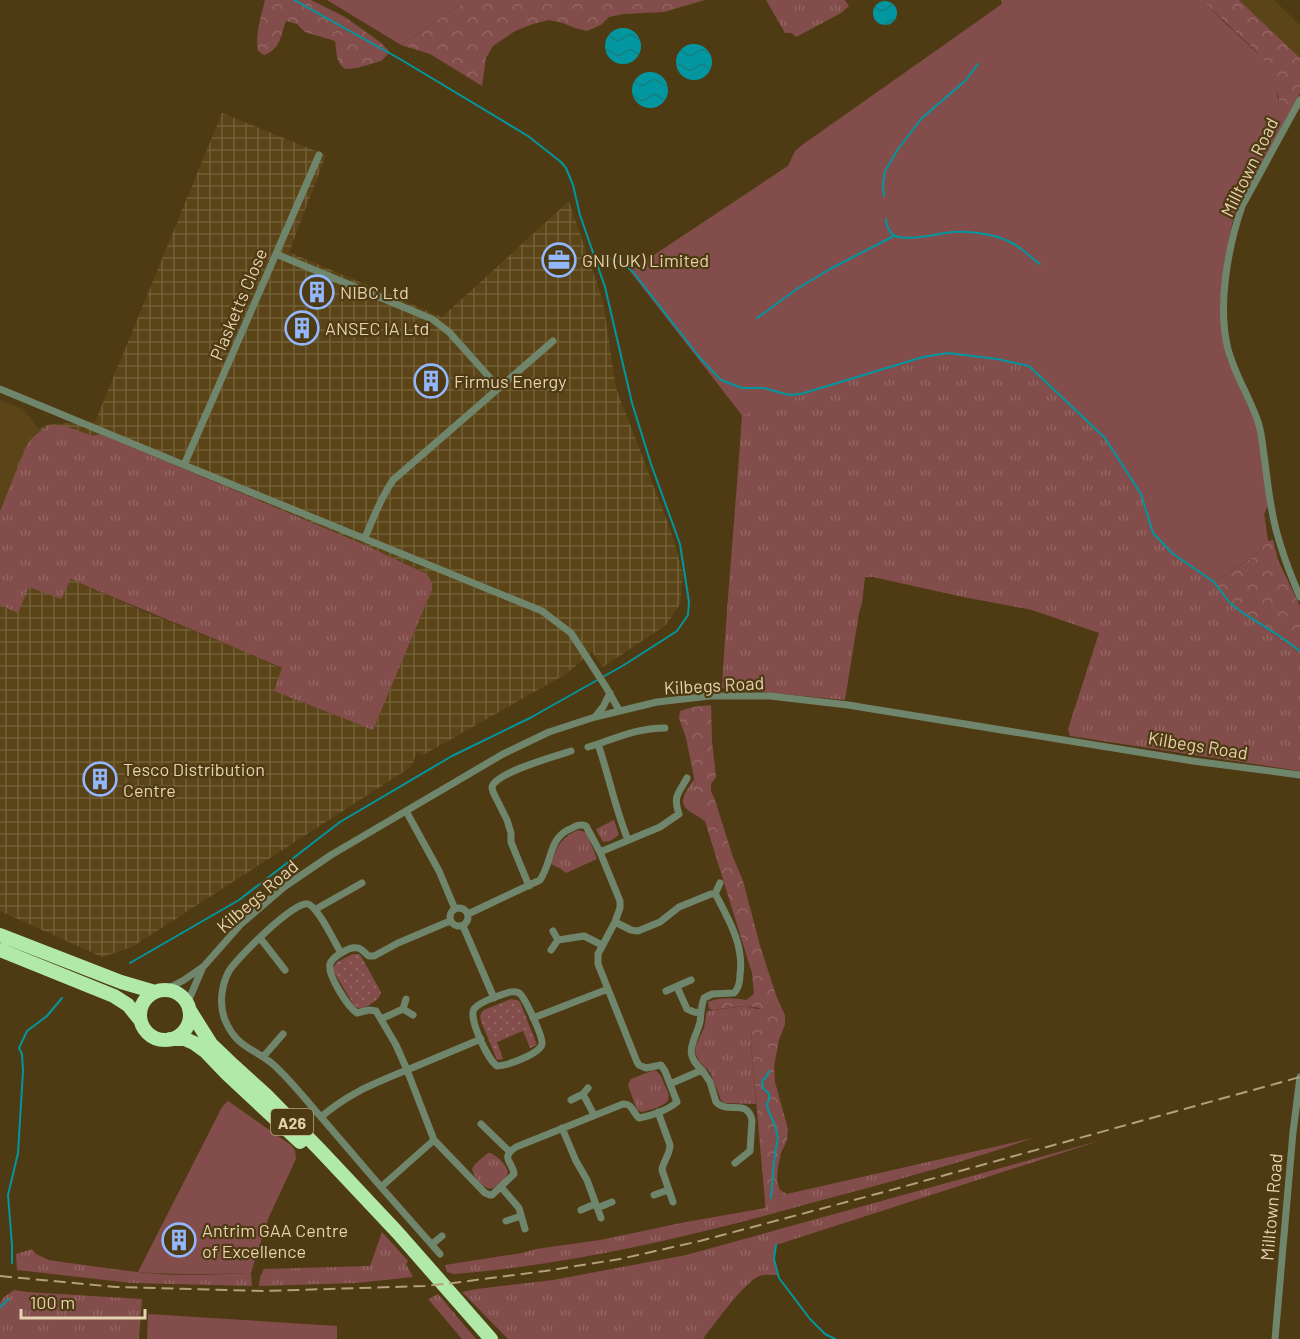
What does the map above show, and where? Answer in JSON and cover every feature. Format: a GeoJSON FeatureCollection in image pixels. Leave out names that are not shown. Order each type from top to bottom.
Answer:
{"type":"FeatureCollection","features":[{"type":"Feature","properties":{"kind":"highway","name":"A26"},"geometry":{"type":"LineString","coordinates":[[0,935],[121,982],[160,991],[171,990],[180,995],[211,1044],[266,1095],[398,1233],[491,1339]]}},
{"type":"Feature","properties":{"kind":"highway","name":"A26"},"geometry":{"type":"LineString","coordinates":[[0,950],[114,996],[128,1005],[152,1036],[164,1040],[185,1039],[194,1043],[398,1233]]}},
{"type":"Feature","properties":{"kind":"highway"},"geometry":{"type":"LineString","coordinates":[[140,1020],[142,1003],[148,996],[160,991]]}},
{"type":"Feature","properties":{"kind":"highway"},"geometry":{"type":"LineString","coordinates":[[170,1039],[177,1036],[187,1025],[188,1007]]}},
{"type":"Feature","properties":{"kind":"street","name":"Milltown Road"},"geometry":{"type":"LineString","coordinates":[[1300,100],[1242,206],[1228,256],[1224,317],[1228,349],[1259,426],[1272,511],[1280,544],[1300,597]]}},
{"type":"Feature","properties":{"kind":"street","name":"Plasketts Close"},"geometry":{"type":"LineString","coordinates":[[184,465],[319,155]]}},
{"type":"Feature","properties":{"kind":"street"},"geometry":{"type":"LineString","coordinates":[[276,254],[432,319],[449,332],[499,388]]}},
{"type":"Feature","properties":{"kind":"street"},"geometry":{"type":"LineString","coordinates":[[366,538],[377,508],[393,480],[553,341]]}},
{"type":"Feature","properties":{"kind":"street"},"geometry":{"type":"LineString","coordinates":[[0,389],[543,611],[571,633],[619,710]]}},
{"type":"Feature","properties":{"kind":"street"},"geometry":{"type":"LineString","coordinates":[[595,717],[603,707],[608,690]]}},
{"type":"Feature","properties":{"kind":"street","name":"Kilbegs Road"},"geometry":{"type":"LineString","coordinates":[[160,991],[184,980],[204,966],[242,924],[285,887],[331,855],[503,754],[549,732],[619,710],[657,702],[710,696],[770,696],[848,705],[1193,761],[1300,775]]}},
{"type":"Feature","properties":{"kind":"street"},"geometry":{"type":"LineString","coordinates":[[588,747],[636,731],[665,728]]}},
{"type":"Feature","properties":{"kind":"street"},"geometry":{"type":"LineString","coordinates":[[598,744],[616,808],[628,840]]}},
{"type":"Feature","properties":{"kind":"street"},"geometry":{"type":"LineString","coordinates":[[529,886],[511,842],[512,833],[492,788],[494,784],[517,770],[571,751]]}},
{"type":"Feature","properties":{"kind":"street"},"geometry":{"type":"LineString","coordinates":[[600,852],[683,815],[675,803],[676,796],[687,778]]}},
{"type":"Feature","properties":{"kind":"street"},"geometry":{"type":"LineString","coordinates":[[406,811],[439,871],[455,909]]}},
{"type":"Feature","properties":{"kind":"street"},"geometry":{"type":"LineString","coordinates":[[450,921],[374,956],[369,956],[358,948],[340,953],[331,962],[330,970],[333,980],[348,1005],[357,1013],[374,1011],[381,1019],[407,1070],[434,1140],[487,1195],[492,1195],[514,1174],[507,1159],[516,1147],[625,1103],[630,1105],[639,1118],[658,1112],[676,1102],[665,1071],[660,1065],[646,1068],[639,1065],[598,964],[598,954],[615,922],[620,901],[600,852],[586,826],[582,824],[561,834],[555,843],[543,877],[537,882],[468,914]]}},
{"type":"Feature","properties":{"kind":"street"},"geometry":{"type":"LineString","coordinates":[[316,909],[362,883]]}},
{"type":"Feature","properties":{"kind":"street"},"geometry":{"type":"LineString","coordinates":[[715,894],[720,883]]}},
{"type":"Feature","properties":{"kind":"street"},"geometry":{"type":"LineString","coordinates":[[615,922],[638,931],[660,922],[679,907],[715,894]]}},
{"type":"Feature","properties":{"kind":"street"},"geometry":{"type":"LineString","coordinates":[[715,894],[740,948],[740,982],[734,993],[707,996],[702,1003],[699,1023],[690,1045],[690,1052],[693,1060],[707,1077],[718,1105],[723,1108],[742,1108],[751,1115],[750,1151],[735,1163]]}},
{"type":"Feature","properties":{"kind":"street"},"geometry":{"type":"LineString","coordinates":[[340,953],[316,909],[307,903],[300,904],[260,938],[229,972],[221,1002],[225,1021],[233,1035],[244,1047],[274,1065],[290,1081],[440,1254]]}},
{"type":"Feature","properties":{"kind":"street"},"geometry":{"type":"LineString","coordinates":[[461,908],[468,914],[467,923],[463,926],[457,927],[450,921],[450,915],[455,909],[461,908]]}},
{"type":"Feature","properties":{"kind":"street"},"geometry":{"type":"LineString","coordinates":[[463,926],[494,998]]}},
{"type":"Feature","properties":{"kind":"street"},"geometry":{"type":"LineString","coordinates":[[553,931],[558,940]]}},
{"type":"Feature","properties":{"kind":"street"},"geometry":{"type":"LineString","coordinates":[[551,950],[558,940],[584,936],[602,945]]}},
{"type":"Feature","properties":{"kind":"street"},"geometry":{"type":"LineString","coordinates":[[260,938],[285,970]]}},
{"type":"Feature","properties":{"kind":"street","name":"Kilbegs Road"},"geometry":{"type":"LineString","coordinates":[[188,1007],[204,966]]}},
{"type":"Feature","properties":{"kind":"street"},"geometry":{"type":"LineString","coordinates":[[666,991],[691,980]]}},
{"type":"Feature","properties":{"kind":"street"},"geometry":{"type":"LineString","coordinates":[[677,987],[687,1009],[701,1013]]}},
{"type":"Feature","properties":{"kind":"street"},"geometry":{"type":"LineString","coordinates":[[532,1018],[608,989]]}},
{"type":"Feature","properties":{"kind":"street"},"geometry":{"type":"LineString","coordinates":[[510,992],[519,993],[525,1000],[532,1018],[541,1040],[541,1046],[536,1052],[509,1064],[497,1066],[492,1063],[474,1022],[473,1012],[479,1004],[510,992]]}},
{"type":"Feature","properties":{"kind":"street"},"geometry":{"type":"LineString","coordinates":[[381,1019],[403,1009],[406,999]]}},
{"type":"Feature","properties":{"kind":"street"},"geometry":{"type":"LineString","coordinates":[[403,1009],[413,1015]]}},
{"type":"Feature","properties":{"kind":"street"},"geometry":{"type":"LineString","coordinates":[[263,1057],[283,1034]]}},
{"type":"Feature","properties":{"kind":"street"},"geometry":{"type":"LineString","coordinates":[[321,1117],[364,1088],[481,1040]]}},
{"type":"Feature","properties":{"kind":"street"},"geometry":{"type":"LineString","coordinates":[[670,1083],[702,1070]]}},
{"type":"Feature","properties":{"kind":"street","name":"Milltown Road"},"geometry":{"type":"LineString","coordinates":[[1275,1339],[1300,1077]]}},
{"type":"Feature","properties":{"kind":"street"},"geometry":{"type":"LineString","coordinates":[[571,1100],[585,1091],[594,1115]]}},
{"type":"Feature","properties":{"kind":"street"},"geometry":{"type":"LineString","coordinates":[[658,1112],[670,1145],[662,1168],[673,1202]]}},
{"type":"Feature","properties":{"kind":"street"},"geometry":{"type":"LineString","coordinates":[[481,1124],[510,1152]]}},
{"type":"Feature","properties":{"kind":"street"},"geometry":{"type":"LineString","coordinates":[[562,1128],[587,1180],[601,1218]]}},
{"type":"Feature","properties":{"kind":"street"},"geometry":{"type":"LineString","coordinates":[[381,1187],[434,1140]]}},
{"type":"Feature","properties":{"kind":"street"},"geometry":{"type":"LineString","coordinates":[[501,1187],[515,1201],[525,1228]]}},
{"type":"Feature","properties":{"kind":"street"},"geometry":{"type":"LineString","coordinates":[[654,1195],[668,1190]]}},
{"type":"Feature","properties":{"kind":"street"},"geometry":{"type":"LineString","coordinates":[[581,1210],[612,1202]]}},
{"type":"Feature","properties":{"kind":"street"},"geometry":{"type":"LineString","coordinates":[[506,1221],[521,1216]]}},
{"type":"Feature","properties":{"kind":"street"},"geometry":{"type":"LineString","coordinates":[[432,1244],[442,1236]]}},
{"type":"Feature","properties":{"kind":"shaded area"},"geometry":{"type":"Polygon","coordinates":[[[1239,0],[1274,0],[1300,25],[1300,58],[1239,0]]]}},
{"type":"Feature","properties":{"kind":"shaded area"},"geometry":{"type":"Polygon","coordinates":[[[222,113],[326,155],[289,252],[442,317],[569,201],[603,301],[616,388],[671,531],[683,575],[680,604],[666,625],[603,667],[592,652],[566,674],[423,755],[417,752],[411,767],[132,947],[102,957],[0,911],[0,605],[18,612],[29,586],[71,579],[282,669],[274,691],[373,730],[432,590],[432,583],[424,572],[365,545],[100,434],[93,436],[62,425],[31,438],[0,511],[25,446],[31,437],[39,429],[49,424],[95,422],[222,113]]]}},
{"type":"Feature","properties":{"kind":"shaded area"},"geometry":{"type":"Polygon","coordinates":[[[0,400],[23,409],[39,429],[31,437],[0,509],[0,400]]]}},
{"type":"Feature","properties":{"kind":"green space"},"geometry":{"type":"Polygon","coordinates":[[[265,0],[311,0],[345,17],[390,52],[381,61],[345,69],[338,60],[335,41],[305,32],[297,24],[286,21],[277,45],[264,55],[258,51],[257,38],[265,0]]]}},
{"type":"Feature","properties":{"kind":"green space"},"geometry":{"type":"Polygon","coordinates":[[[327,0],[467,0],[401,45],[327,0]]]}},
{"type":"Feature","properties":{"kind":"green space"},"geometry":{"type":"Polygon","coordinates":[[[467,0],[705,0],[664,12],[609,17],[601,25],[587,31],[549,20],[533,24],[515,31],[493,46],[486,58],[482,86],[430,54],[401,45],[467,0]]]}},
{"type":"Feature","properties":{"kind":"green space"},"geometry":{"type":"Polygon","coordinates":[[[766,0],[845,0],[849,6],[841,13],[796,37],[792,33],[785,33],[766,0]]]}},
{"type":"Feature","properties":{"kind":"green space"},"geometry":{"type":"Polygon","coordinates":[[[1001,0],[1204,0],[1285,120],[1234,214],[1224,264],[1223,340],[1227,359],[1238,382],[1262,467],[1268,505],[1264,514],[1268,541],[1214,582],[1229,602],[1300,654],[1300,771],[1070,736],[1068,729],[1099,633],[1032,610],[873,577],[865,577],[845,700],[722,688],[742,415],[630,271],[788,166],[1002,4],[1001,0]]]}},
{"type":"Feature","properties":{"kind":"green space"},"geometry":{"type":"Polygon","coordinates":[[[1001,0],[1204,0],[1258,54],[1273,76],[1285,120],[1234,214],[1224,264],[1223,340],[1227,359],[1257,427],[1268,505],[1264,514],[1268,541],[1253,557],[1214,582],[1172,553],[1153,533],[1141,494],[1105,438],[1029,366],[988,357],[947,353],[925,356],[742,415],[630,271],[788,166],[795,151],[802,145],[1002,4],[1001,0]]]}},
{"type":"Feature","properties":{"kind":"green space"},"geometry":{"type":"Polygon","coordinates":[[[1204,0],[1239,0],[1300,58],[1300,93],[1285,120],[1280,111],[1278,95],[1256,51],[1204,0]]]}},
{"type":"Feature","properties":{"kind":"green space"},"geometry":{"type":"Polygon","coordinates":[[[50,425],[62,425],[93,436],[100,434],[365,545],[427,574],[432,583],[432,590],[373,730],[274,691],[282,668],[71,579],[61,599],[29,587],[18,613],[0,605],[0,511],[26,447],[34,437],[50,425]]]}},
{"type":"Feature","properties":{"kind":"green space"},"geometry":{"type":"Polygon","coordinates":[[[1273,540],[1278,560],[1300,606],[1300,654],[1229,602],[1214,582],[1253,557],[1268,541],[1273,540]]]}},
{"type":"Feature","properties":{"kind":"green space"},"geometry":{"type":"Polygon","coordinates":[[[711,705],[716,777],[711,784],[711,791],[743,881],[777,998],[785,1015],[785,1024],[774,1066],[775,1082],[788,1129],[787,1140],[778,1167],[777,1181],[780,1190],[787,1194],[765,1202],[751,1043],[752,1029],[778,1010],[775,1002],[764,1008],[742,1006],[713,1010],[709,1009],[708,1002],[727,998],[746,1000],[754,994],[752,973],[699,802],[686,738],[679,718],[680,711],[711,705]]]}},
{"type":"Feature","properties":{"kind":"green space"},"geometry":{"type":"Polygon","coordinates":[[[694,779],[705,822],[688,810],[683,803],[694,779]]]}},
{"type":"Feature","properties":{"kind":"green space"},"geometry":{"type":"Polygon","coordinates":[[[614,820],[619,835],[610,841],[603,842],[596,829],[614,820]]]}},
{"type":"Feature","properties":{"kind":"green space"},"geometry":{"type":"Polygon","coordinates":[[[578,830],[587,834],[597,859],[566,873],[551,864],[560,843],[578,830]]]}},
{"type":"Feature","properties":{"kind":"green space"},"geometry":{"type":"Polygon","coordinates":[[[353,954],[361,956],[381,992],[376,1000],[361,1009],[355,1007],[332,969],[337,962],[353,954]]]}},
{"type":"Feature","properties":{"kind":"green space"},"geometry":{"type":"Polygon","coordinates":[[[511,999],[520,1002],[537,1045],[530,1048],[523,1031],[497,1042],[503,1059],[497,1060],[480,1015],[486,1009],[511,999]]]}},
{"type":"Feature","properties":{"kind":"green space"},"geometry":{"type":"Polygon","coordinates":[[[775,1002],[778,1010],[752,1030],[756,1104],[724,1103],[710,1072],[699,1061],[695,1052],[704,1028],[707,1011],[745,1006],[758,1009],[775,1002]]]}},
{"type":"Feature","properties":{"kind":"green space"},"geometry":{"type":"Polygon","coordinates":[[[654,1070],[662,1079],[669,1096],[668,1100],[660,1106],[641,1112],[637,1110],[628,1085],[631,1079],[654,1070]]]}},
{"type":"Feature","properties":{"kind":"green space"},"geometry":{"type":"Polygon","coordinates":[[[228,1101],[295,1150],[296,1159],[268,1219],[251,1273],[138,1272],[222,1107],[228,1101]]]}},
{"type":"Feature","properties":{"kind":"green space"},"geometry":{"type":"Polygon","coordinates":[[[1033,1138],[898,1180],[726,1226],[636,1247],[546,1263],[454,1274],[447,1272],[445,1265],[600,1240],[765,1208],[765,1202],[771,1198],[1033,1138]]]}},
{"type":"Feature","properties":{"kind":"green space"},"geometry":{"type":"Polygon","coordinates":[[[1102,1140],[776,1245],[774,1259],[778,1275],[761,1275],[753,1280],[730,1304],[703,1339],[508,1339],[462,1292],[553,1280],[686,1255],[1102,1140]]]}},
{"type":"Feature","properties":{"kind":"green space"},"geometry":{"type":"Polygon","coordinates":[[[488,1153],[499,1159],[508,1172],[501,1182],[490,1189],[479,1181],[472,1169],[488,1153]]]}},
{"type":"Feature","properties":{"kind":"green space"},"geometry":{"type":"Polygon","coordinates":[[[382,1232],[408,1261],[406,1264],[413,1277],[356,1283],[259,1286],[264,1269],[370,1266],[382,1232]]]}},
{"type":"Feature","properties":{"kind":"green space"},"geometry":{"type":"Polygon","coordinates":[[[32,1249],[36,1254],[49,1260],[131,1271],[182,1275],[251,1273],[252,1286],[132,1283],[17,1270],[16,1254],[32,1249]]]}},
{"type":"Feature","properties":{"kind":"green space"},"geometry":{"type":"Polygon","coordinates":[[[14,1290],[142,1299],[139,1339],[0,1339],[0,1303],[14,1290]]]}},
{"type":"Feature","properties":{"kind":"green space"},"geometry":{"type":"Polygon","coordinates":[[[438,1294],[476,1339],[462,1339],[428,1299],[438,1294]]]}},
{"type":"Feature","properties":{"kind":"green space"},"geometry":{"type":"Polygon","coordinates":[[[148,1314],[337,1326],[337,1339],[147,1339],[148,1314]]]}},
{"type":"Feature","properties":{"kind":"water"},"geometry":{"type":"Polygon","coordinates":[[[885,1],[894,4],[897,13],[894,22],[885,25],[876,22],[873,13],[876,4],[885,1]]]}},
{"type":"Feature","properties":{"kind":"water"},"geometry":{"type":"Polygon","coordinates":[[[623,28],[636,33],[641,46],[636,59],[623,64],[610,59],[605,46],[610,33],[623,28]]]}},
{"type":"Feature","properties":{"kind":"water"},"geometry":{"type":"Polygon","coordinates":[[[694,44],[707,49],[712,62],[707,75],[694,80],[681,75],[676,62],[681,49],[694,44]]]}},
{"type":"Feature","properties":{"kind":"water"},"geometry":{"type":"Polygon","coordinates":[[[650,72],[663,77],[668,90],[663,103],[650,108],[637,103],[632,90],[637,77],[650,72]]]}},
{"type":"Feature","properties":{"kind":"waterway"},"geometry":{"type":"LineString","coordinates":[[130,963],[239,900],[340,822],[452,756],[530,718],[624,665],[677,631],[688,615],[689,602],[680,544],[632,403],[605,287],[566,168],[528,136],[400,59],[294,0]]}},
{"type":"Feature","properties":{"kind":"waterway"},"geometry":{"type":"LineString","coordinates":[[884,196],[885,171],[898,149],[922,118],[965,81],[978,64]]}},
{"type":"Feature","properties":{"kind":"waterway"},"geometry":{"type":"LineString","coordinates":[[886,219],[889,230],[903,238],[960,232],[995,236],[1014,244],[1040,264]]}},
{"type":"Feature","properties":{"kind":"waterway"},"geometry":{"type":"LineString","coordinates":[[757,318],[830,269],[894,236]]}},
{"type":"Feature","properties":{"kind":"waterway"},"geometry":{"type":"LineString","coordinates":[[596,258],[616,261],[633,272],[700,358],[721,380],[742,388],[764,388],[789,395],[801,394],[923,357],[948,353],[997,359],[1029,366],[1105,438],[1141,494],[1153,533],[1172,553],[1214,582],[1229,602],[1243,613],[1300,651]]}},
{"type":"Feature","properties":{"kind":"waterway"},"geometry":{"type":"LineString","coordinates":[[12,1263],[8,1195],[18,1153],[23,1071],[22,1054],[19,1048],[27,1031],[47,1016],[62,998]]}},
{"type":"Feature","properties":{"kind":"waterway"},"geometry":{"type":"LineString","coordinates":[[769,1071],[762,1081],[763,1088],[769,1094],[768,1110],[778,1137],[771,1198]]}},
{"type":"Feature","properties":{"kind":"waterway"},"geometry":{"type":"LineString","coordinates":[[776,1245],[774,1259],[779,1278],[810,1319],[825,1334],[835,1339]]}},
{"type":"Feature","properties":{"kind":"waterway"},"geometry":{"type":"LineString","coordinates":[[0,1307],[9,1299]]}},
{"type":"Feature","properties":{"kind":"railway"},"geometry":{"type":"LineString","coordinates":[[0,1276],[116,1287],[265,1291],[425,1286],[545,1271],[620,1259],[700,1241],[1300,1077]]}},
{"type":"Feature","properties":{"kind":"place","name":"GNI (UK) Limited"},"geometry":{"type":"Point","coordinates":[559,260]}},
{"type":"Feature","properties":{"kind":"place","name":"NIBC Ltd"},"geometry":{"type":"Point","coordinates":[317,292]}},
{"type":"Feature","properties":{"kind":"place","name":"ANSEC IA Ltd"},"geometry":{"type":"Point","coordinates":[302,328]}},
{"type":"Feature","properties":{"kind":"place","name":"Firmus Energy"},"geometry":{"type":"Point","coordinates":[431,381]}},
{"type":"Feature","properties":{"kind":"place","name":"Tesco Distribution Centre"},"geometry":{"type":"Point","coordinates":[100,779]}},
{"type":"Feature","properties":{"kind":"place","name":"Antrim GAA Centre of Excellence"},"geometry":{"type":"Point","coordinates":[179,1240]}}]}
